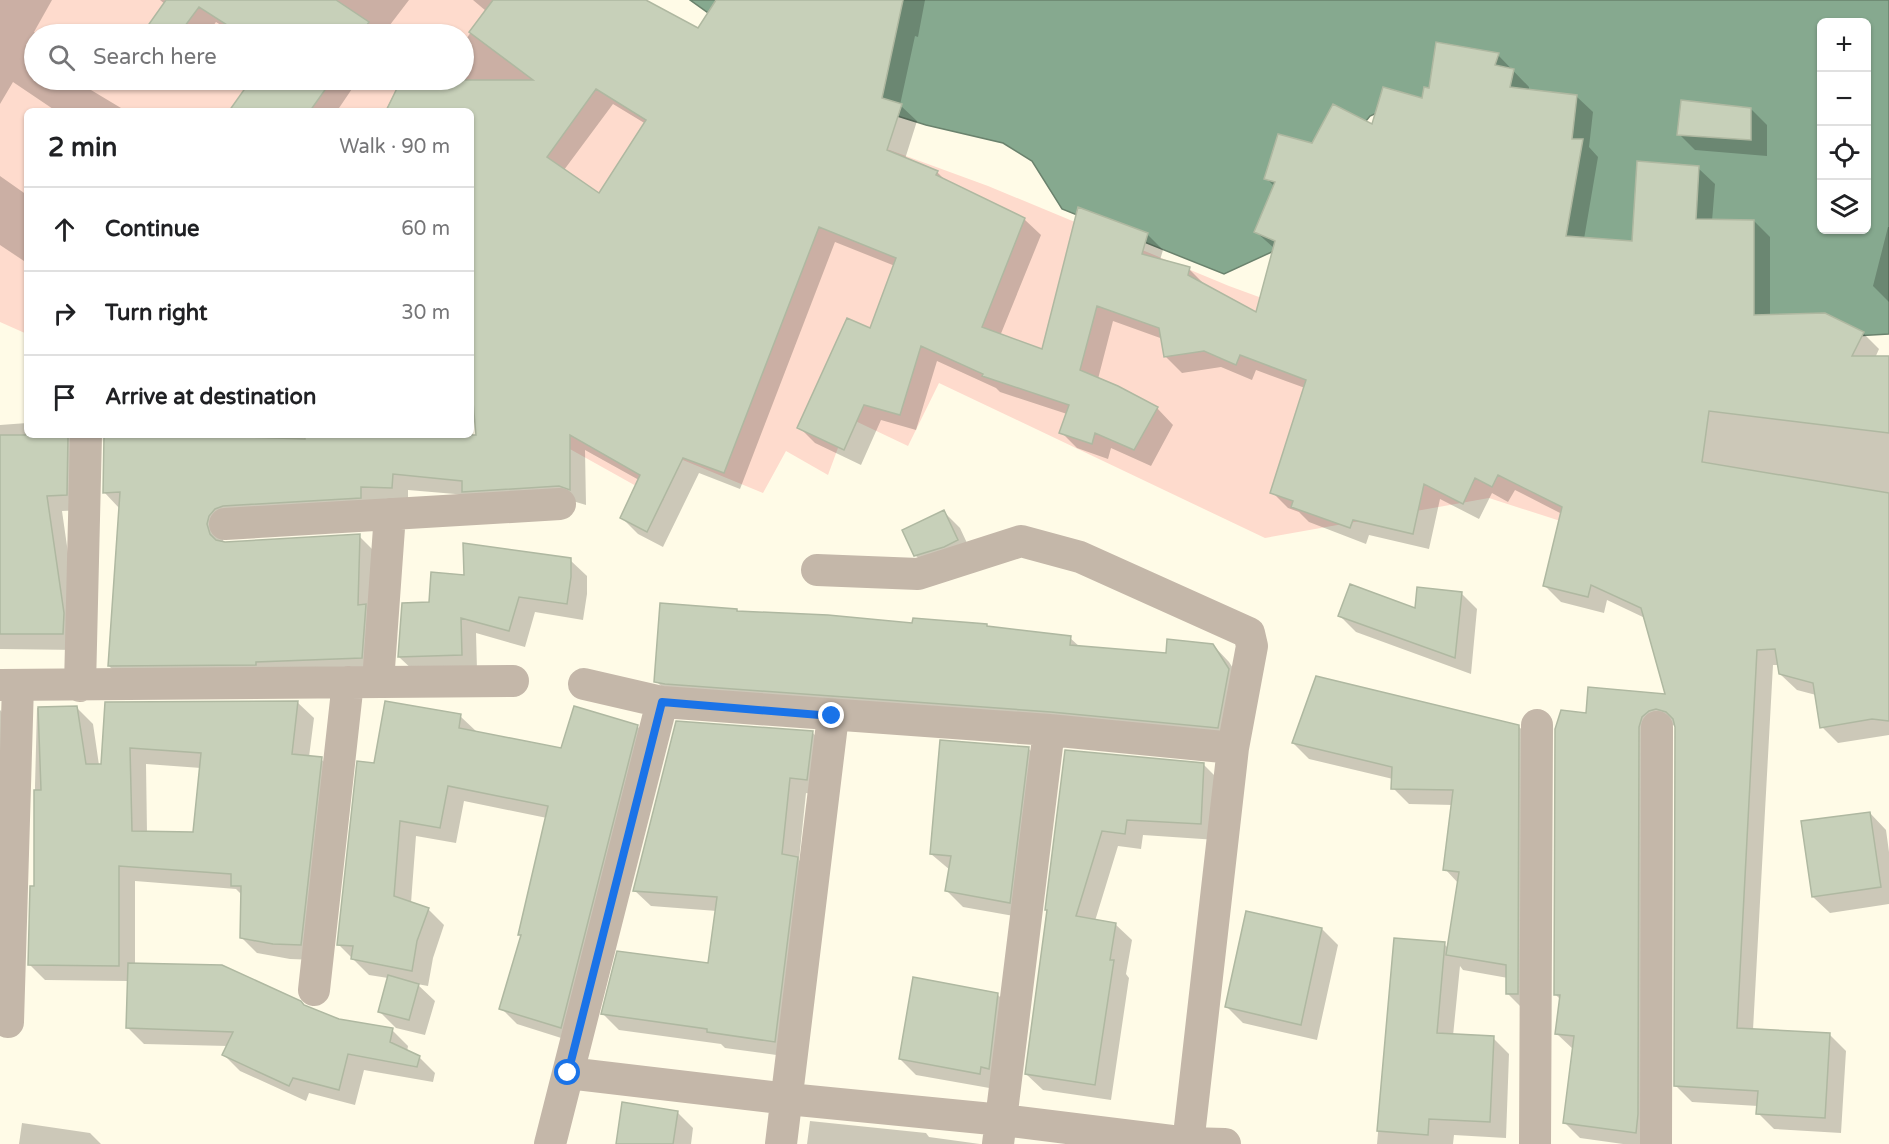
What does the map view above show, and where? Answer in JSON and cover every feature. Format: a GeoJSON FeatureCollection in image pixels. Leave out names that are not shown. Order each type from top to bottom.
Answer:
{"type":"FeatureCollection","features":[{"type":"Feature","properties":{"kind":"street"},"geometry":{"type":"LineString","coordinates":[[80,686],[86,438]]}},
{"type":"Feature","properties":{"kind":"street"},"geometry":{"type":"LineString","coordinates":[[225,524],[560,504]]}},
{"type":"Feature","properties":{"kind":"street"},"geometry":{"type":"LineString","coordinates":[[314,990],[390,514]]}},
{"type":"Feature","properties":{"kind":"street"},"geometry":{"type":"LineString","coordinates":[[817,570],[918,574],[1021,541],[1080,557],[1250,633],[1252,646],[1233,748],[1188,1143]]}},
{"type":"Feature","properties":{"kind":"street"},"geometry":{"type":"LineString","coordinates":[[8,1022],[9,685],[513,681]]}},
{"type":"Feature","properties":{"kind":"street"},"geometry":{"type":"LineString","coordinates":[[584,684],[662,702],[1049,730],[1233,748]]}},
{"type":"Feature","properties":{"kind":"street"},"geometry":{"type":"LineString","coordinates":[[550,1144],[662,702]]}},
{"type":"Feature","properties":{"kind":"street"},"geometry":{"type":"LineString","coordinates":[[781,1144],[832,716]]}},
{"type":"Feature","properties":{"kind":"street"},"geometry":{"type":"LineString","coordinates":[[1534,1144],[1537,725]]}},
{"type":"Feature","properties":{"kind":"street"},"geometry":{"type":"LineString","coordinates":[[1656,1144],[1657,727]]}},
{"type":"Feature","properties":{"kind":"street"},"geometry":{"type":"LineString","coordinates":[[1000,1132],[1049,730]]}},
{"type":"Feature","properties":{"kind":"street"},"geometry":{"type":"LineString","coordinates":[[568,1073],[788,1099],[1000,1132],[1225,1144]]}},
{"type":"Feature","properties":{"kind":"shaded area"},"geometry":{"type":"Polygon","coordinates":[[[0,0],[555,0],[658,65],[988,186],[1229,286],[1630,433],[1666,555],[1489,498],[1265,538],[939,383],[908,446],[849,418],[828,475],[786,451],[763,493],[678,458],[663,501],[474,396],[474,108],[24,108],[24,333],[0,322],[0,0]]]}},
{"type":"Feature","properties":{"kind":"shaded area"},"geometry":{"type":"Polygon","coordinates":[[[690,0],[1889,0],[1889,334],[1837,337],[1814,333],[1622,280],[1396,104],[1370,116],[1349,142],[1302,238],[1224,274],[1062,209],[1032,161],[1003,143],[926,125],[891,114],[721,22],[690,0]]]}},
{"type":"Feature","properties":{"kind":"building"},"geometry":{"type":"Polygon","coordinates":[[[166,0],[336,0],[369,22],[368,24],[225,24],[199,7],[186,24],[149,24],[166,0]]]}},
{"type":"Feature","properties":{"kind":"building"},"geometry":{"type":"Polygon","coordinates":[[[493,0],[646,0],[698,28],[716,0],[903,0],[882,98],[902,104],[887,150],[938,171],[936,175],[1025,218],[982,327],[1042,349],[1078,207],[1148,233],[1142,254],[1190,267],[1188,275],[1256,312],[1275,241],[1254,232],[1275,182],[1264,179],[1278,134],[1312,143],[1333,104],[1372,124],[1383,87],[1422,98],[1424,87],[1429,88],[1436,42],[1499,53],[1495,65],[1514,69],[1510,87],[1577,95],[1572,139],[1583,139],[1566,236],[1632,241],[1637,161],[1699,166],[1696,219],[1754,220],[1754,315],[1825,313],[1864,332],[1852,356],[1889,356],[1889,433],[1709,411],[1702,462],[1889,493],[1889,721],[1872,719],[1820,728],[1813,683],[1779,674],[1775,649],[1757,650],[1737,1028],[1830,1033],[1825,1118],[1756,1114],[1758,1091],[1674,1086],[1675,727],[1673,719],[1666,712],[1656,709],[1642,717],[1639,727],[1638,1114],[1636,1133],[1563,1123],[1574,1036],[1555,1034],[1560,995],[1554,995],[1555,729],[1561,710],[1586,713],[1588,687],[1665,694],[1641,608],[1591,585],[1588,597],[1543,586],[1562,507],[1498,475],[1492,487],[1475,478],[1463,504],[1424,484],[1413,534],[1353,520],[1350,528],[1291,507],[1293,501],[1270,493],[1306,380],[1240,355],[1236,365],[1204,351],[1164,357],[1159,328],[1097,306],[1080,370],[1118,386],[1158,407],[1134,450],[1095,433],[1092,444],[1059,433],[1069,405],[982,376],[983,374],[921,346],[900,415],[864,405],[844,450],[797,428],[847,318],[870,328],[896,258],[819,227],[724,473],[683,458],[647,532],[620,518],[640,475],[570,435],[570,490],[559,486],[462,492],[462,481],[393,474],[392,488],[361,487],[361,498],[223,506],[215,509],[209,516],[207,524],[210,534],[216,540],[225,542],[360,534],[358,605],[366,604],[362,658],[256,662],[256,665],[108,666],[120,492],[103,493],[104,438],[474,438],[476,435],[474,413],[474,108],[387,108],[396,90],[474,90],[474,80],[533,80],[474,36],[474,25],[493,0]],[[596,89],[547,157],[599,193],[646,120],[596,89]]]}},
{"type":"Feature","properties":{"kind":"building"},"geometry":{"type":"Polygon","coordinates":[[[244,90],[325,90],[312,108],[231,108],[244,90]]]}},
{"type":"Feature","properties":{"kind":"building"},"geometry":{"type":"Polygon","coordinates":[[[1681,100],[1751,108],[1751,140],[1677,135],[1681,100]]]}},
{"type":"Feature","properties":{"kind":"building"},"geometry":{"type":"Polygon","coordinates":[[[0,435],[24,435],[24,438],[68,438],[67,495],[47,496],[64,613],[63,634],[0,634],[0,435]]]}},
{"type":"Feature","properties":{"kind":"building"},"geometry":{"type":"Polygon","coordinates":[[[944,510],[958,540],[914,556],[902,530],[944,510]]]}},
{"type":"Feature","properties":{"kind":"building"},"geometry":{"type":"Polygon","coordinates":[[[463,543],[571,558],[567,604],[519,597],[509,631],[461,618],[462,655],[398,657],[402,603],[429,602],[431,572],[464,575],[463,543]]]}},
{"type":"Feature","properties":{"kind":"building"},"geometry":{"type":"Polygon","coordinates":[[[1350,584],[1415,608],[1417,587],[1462,592],[1455,658],[1338,616],[1350,584]]]}},
{"type":"Feature","properties":{"kind":"building"},"geometry":{"type":"Polygon","coordinates":[[[660,603],[737,609],[737,611],[828,615],[912,623],[913,618],[987,624],[987,626],[1071,636],[1070,645],[1166,653],[1167,639],[1213,644],[1229,669],[1218,728],[1051,712],[665,684],[654,682],[660,603]]]}},
{"type":"Feature","properties":{"kind":"building"},"geometry":{"type":"Polygon","coordinates":[[[1316,676],[1519,725],[1518,994],[1506,994],[1506,965],[1446,955],[1459,872],[1443,870],[1453,790],[1391,789],[1392,767],[1292,743],[1316,676]]]}},
{"type":"Feature","properties":{"kind":"building"},"geometry":{"type":"Polygon","coordinates":[[[298,701],[292,754],[322,757],[301,945],[273,944],[240,938],[241,886],[231,886],[231,874],[119,866],[119,966],[28,965],[30,886],[34,886],[34,790],[41,790],[38,707],[77,706],[86,764],[101,764],[105,702],[298,701]],[[130,748],[132,831],[193,832],[201,753],[130,748]]]}},
{"type":"Feature","properties":{"kind":"building"},"geometry":{"type":"Polygon","coordinates":[[[385,701],[461,714],[459,728],[561,748],[574,706],[638,725],[561,1028],[499,1009],[521,935],[518,935],[548,806],[448,786],[440,828],[400,821],[394,896],[429,908],[417,941],[412,971],[351,959],[353,946],[337,945],[357,761],[374,763],[385,701]]]}},
{"type":"Feature","properties":{"kind":"building"},"geometry":{"type":"Polygon","coordinates":[[[676,721],[813,731],[807,780],[790,778],[782,854],[798,857],[775,1042],[707,1032],[707,1029],[601,1014],[617,951],[708,963],[717,897],[633,891],[676,721]]]}},
{"type":"Feature","properties":{"kind":"building"},"geometry":{"type":"Polygon","coordinates":[[[940,740],[1029,747],[1010,903],[945,891],[951,856],[930,854],[940,740]]]}},
{"type":"Feature","properties":{"kind":"building"},"geometry":{"type":"Polygon","coordinates":[[[1065,750],[1204,763],[1201,824],[1127,820],[1125,834],[1102,831],[1076,916],[1116,923],[1110,960],[1114,960],[1095,1085],[1025,1074],[1065,750]]]}},
{"type":"Feature","properties":{"kind":"building"},"geometry":{"type":"Polygon","coordinates":[[[1870,812],[1881,887],[1812,897],[1801,821],[1870,812]]]}},
{"type":"Feature","properties":{"kind":"building"},"geometry":{"type":"Polygon","coordinates":[[[1246,911],[1322,928],[1301,1025],[1225,1007],[1246,911]]]}},
{"type":"Feature","properties":{"kind":"building"},"geometry":{"type":"Polygon","coordinates":[[[1394,938],[1445,942],[1437,1033],[1494,1036],[1490,1122],[1429,1119],[1428,1135],[1377,1131],[1394,938]]]}},
{"type":"Feature","properties":{"kind":"building"},"geometry":{"type":"Polygon","coordinates":[[[128,963],[222,965],[301,1001],[304,1005],[339,1019],[393,1028],[390,1042],[420,1056],[417,1067],[348,1054],[339,1090],[293,1078],[289,1086],[222,1055],[233,1032],[126,1028],[128,963]]]}},
{"type":"Feature","properties":{"kind":"building"},"geometry":{"type":"Polygon","coordinates":[[[388,975],[419,984],[409,1020],[378,1012],[388,975]]]}},
{"type":"Feature","properties":{"kind":"building"},"geometry":{"type":"Polygon","coordinates":[[[913,977],[998,993],[989,1069],[981,1067],[980,1074],[899,1059],[913,977]]]}},
{"type":"Feature","properties":{"kind":"building"},"geometry":{"type":"Polygon","coordinates":[[[622,1102],[678,1111],[673,1144],[616,1144],[622,1102]]]}},
{"type":"Feature","properties":{"kind":"route"},"geometry":{"type":"LineString","coordinates":[[568,1073],[662,702],[832,716]]}}]}
